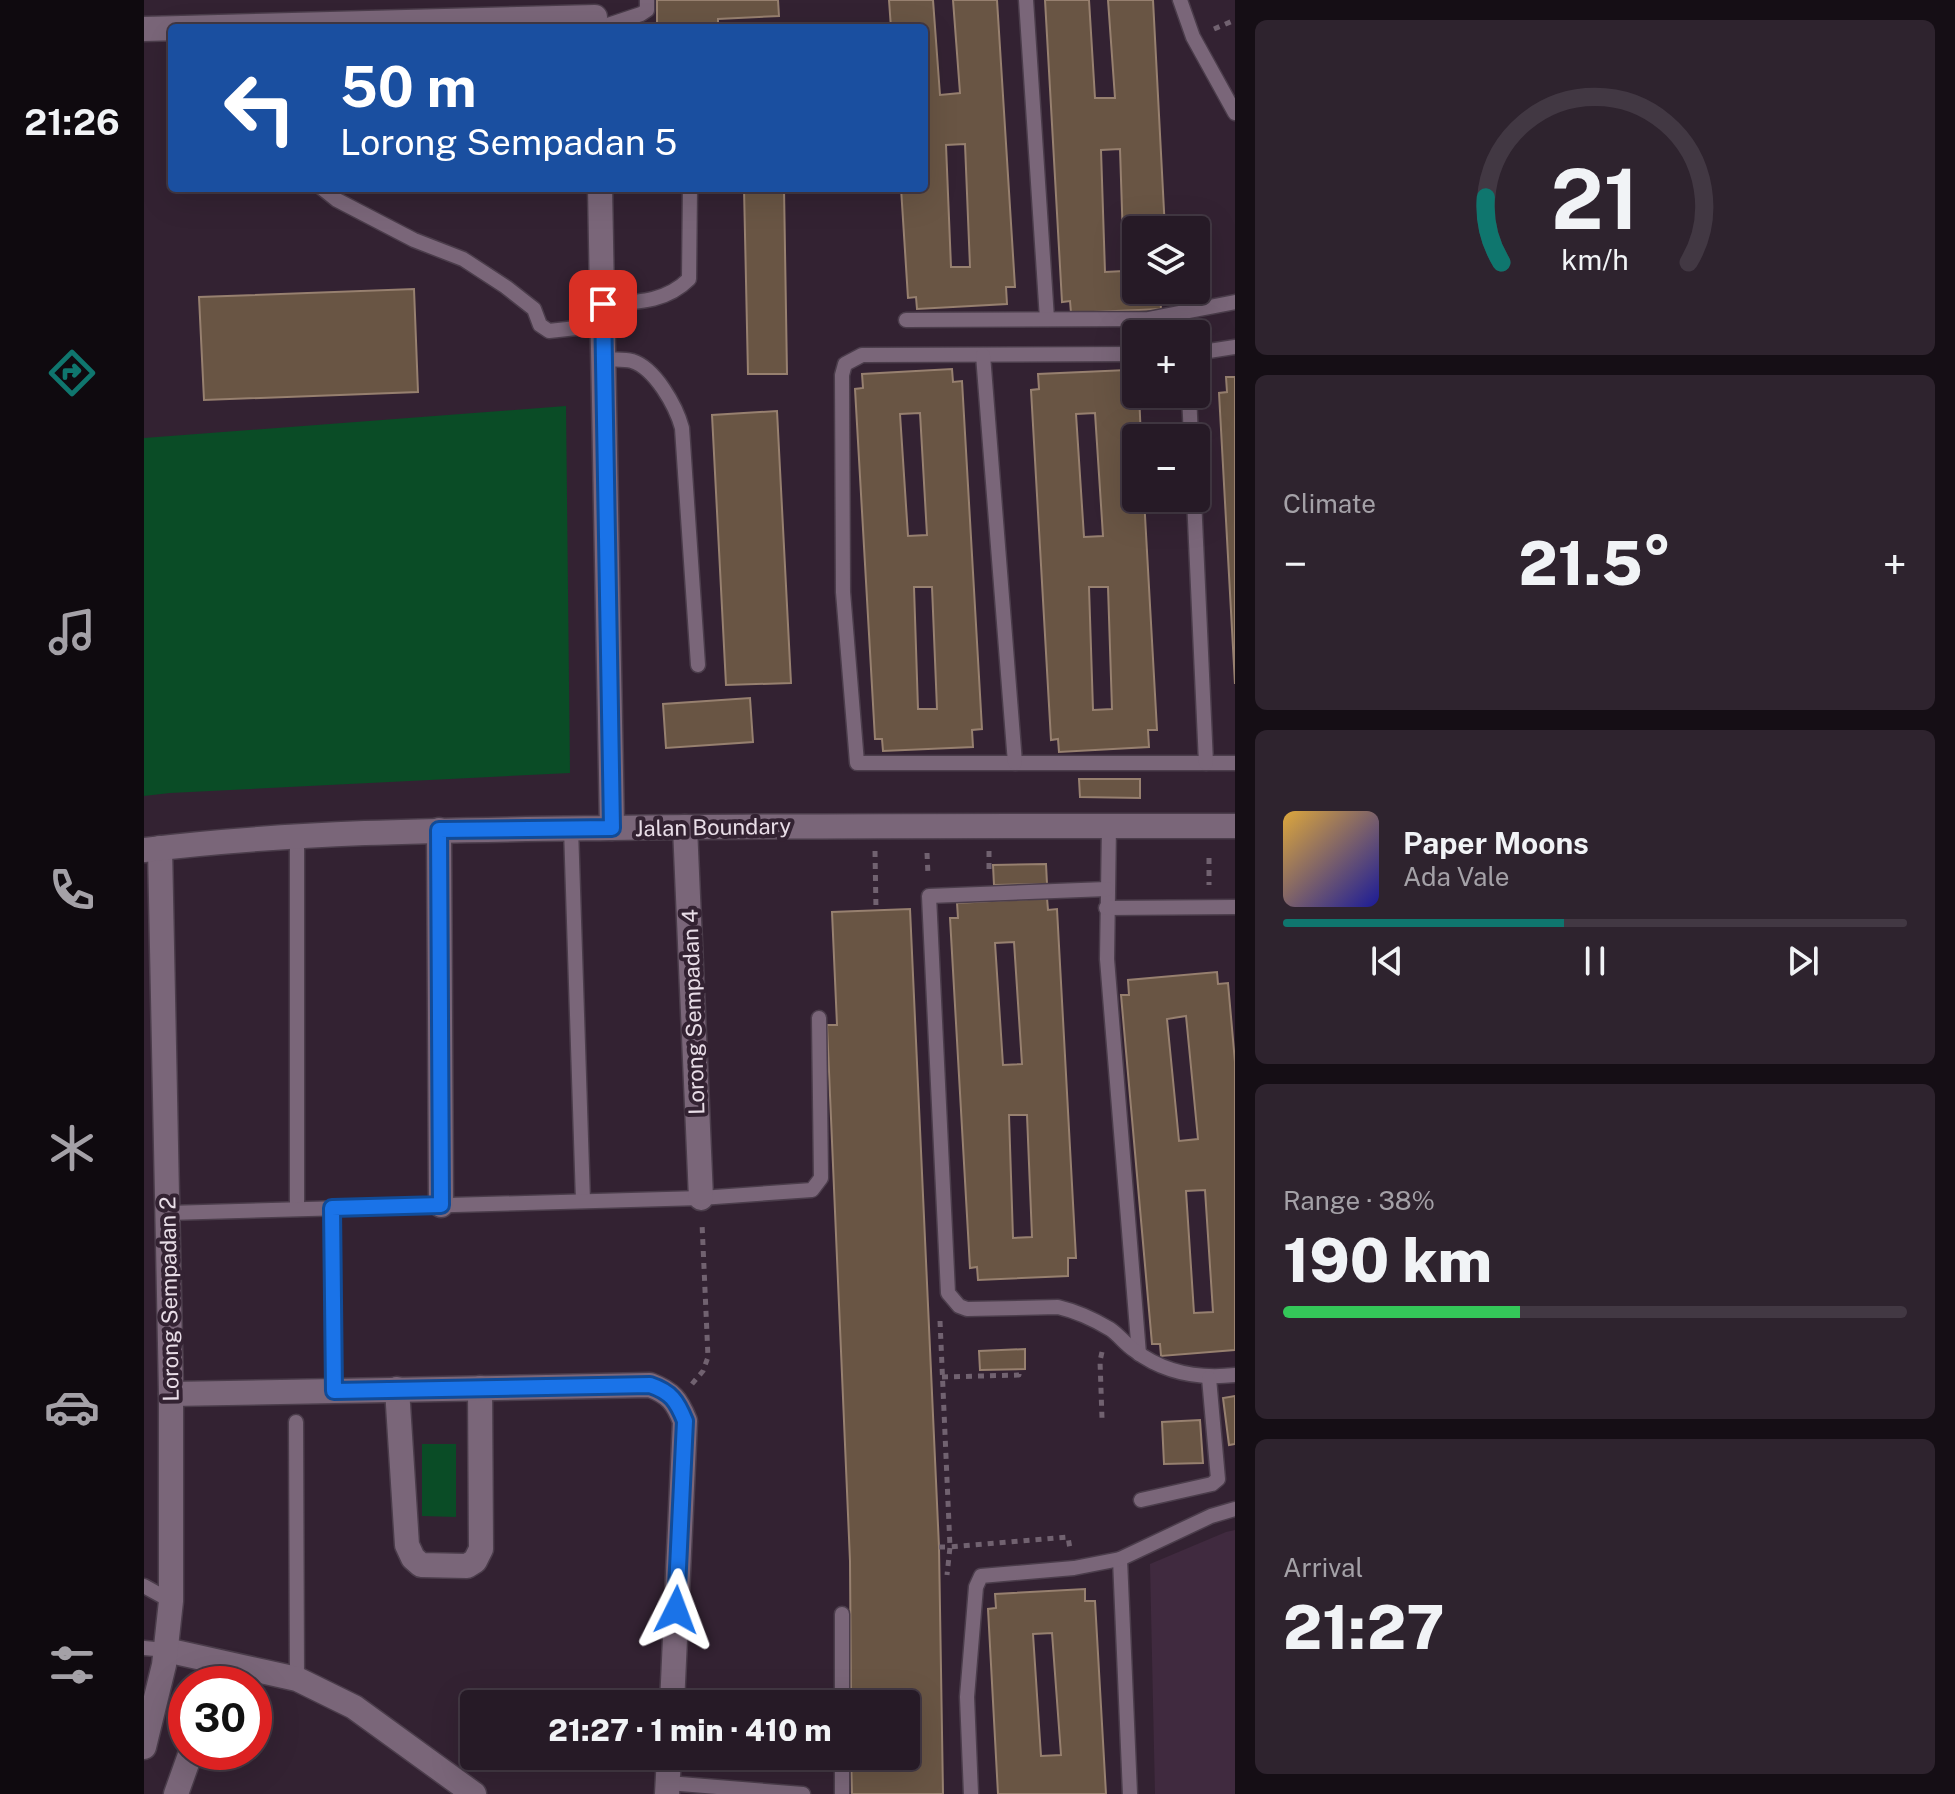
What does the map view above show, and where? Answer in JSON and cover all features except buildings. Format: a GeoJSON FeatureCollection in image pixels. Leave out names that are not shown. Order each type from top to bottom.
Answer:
{"type":"FeatureCollection","features":[{"type":"Feature","properties":{"kind":"street"},"geometry":{"type":"LineString","coordinates":[[358,24],[596,18]]}},
{"type":"Feature","properties":{"kind":"street"},"geometry":{"type":"LineString","coordinates":[[144,29],[168,28]]}},
{"type":"Feature","properties":{"kind":"street"},"geometry":{"type":"LineString","coordinates":[[600,192],[612,828]]}},
{"type":"Feature","properties":{"kind":"street","name":"Jalan Boundary"},"geometry":{"type":"LineString","coordinates":[[152,849],[439,830],[874,825],[1235,826]]}},
{"type":"Feature","properties":{"kind":"street","name":"Lorong Sempadan 4"},"geometry":{"type":"LineString","coordinates":[[685,827],[701,1198]]}},
{"type":"Feature","properties":{"kind":"street"},"geometry":{"type":"LineString","coordinates":[[439,830],[441,1205]]}},
{"type":"Feature","properties":{"kind":"street","name":"Lorong Sempadan 2"},"geometry":{"type":"LineString","coordinates":[[144,1747],[155,1649],[171,1601],[168,1213],[152,849]]}},
{"type":"Feature","properties":{"kind":"street"},"geometry":{"type":"LineString","coordinates":[[171,1394],[650,1385],[664,1390],[676,1399],[685,1421],[673,1690]]}},
{"type":"Feature","properties":{"kind":"street"},"geometry":{"type":"LineString","coordinates":[[397,1389],[407,1545],[413,1558],[421,1565],[467,1566],[475,1561],[481,1549],[480,1388]]}},
{"type":"Feature","properties":{"kind":"street"},"geometry":{"type":"LineString","coordinates":[[155,1649],[207,1666]]}},
{"type":"Feature","properties":{"kind":"street"},"geometry":{"type":"LineString","coordinates":[[272,1677],[297,1679],[354,1707],[474,1794]]}},
{"type":"Feature","properties":{"kind":"street"},"geometry":{"type":"LineString","coordinates":[[176,1794],[185,1770]]}},
{"type":"Feature","properties":{"kind":"lane"},"geometry":{"type":"LineString","coordinates":[[596,18],[641,14],[647,10],[647,0]]}},
{"type":"Feature","properties":{"kind":"lane"},"geometry":{"type":"LineString","coordinates":[[1026,0],[1047,319]]}},
{"type":"Feature","properties":{"kind":"lane"},"geometry":{"type":"LineString","coordinates":[[1180,0],[1193,37],[1235,113]]}},
{"type":"Feature","properties":{"kind":"lane"},"geometry":{"type":"LineString","coordinates":[[327,192],[414,240],[463,259],[534,309],[540,325],[549,331],[676,292],[689,279],[690,192]]}},
{"type":"Feature","properties":{"kind":"lane"},"geometry":{"type":"LineString","coordinates":[[906,320],[1163,317],[1235,302]]}},
{"type":"Feature","properties":{"kind":"lane"},"geometry":{"type":"LineString","coordinates":[[1210,351],[1235,347]]}},
{"type":"Feature","properties":{"kind":"lane"},"geometry":{"type":"LineString","coordinates":[[1122,354],[862,355],[845,364],[842,375],[841,480],[843,592],[857,763],[1235,763]]}},
{"type":"Feature","properties":{"kind":"lane"},"geometry":{"type":"LineString","coordinates":[[983,355],[1015,763]]}},
{"type":"Feature","properties":{"kind":"lane"},"geometry":{"type":"LineString","coordinates":[[605,359],[633,361],[650,374],[677,409],[682,428],[698,665]]}},
{"type":"Feature","properties":{"kind":"lane"},"geometry":{"type":"LineString","coordinates":[[1195,512],[1206,763]]}},
{"type":"Feature","properties":{"kind":"lane"},"geometry":{"type":"LineString","coordinates":[[1109,826],[1107,959],[1139,1354]]}},
{"type":"Feature","properties":{"kind":"lane"},"geometry":{"type":"LineString","coordinates":[[571,828],[583,1201]]}},
{"type":"Feature","properties":{"kind":"lane"},"geometry":{"type":"LineString","coordinates":[[297,837],[297,1209]]}},
{"type":"Feature","properties":{"kind":"lane"},"geometry":{"type":"LineString","coordinates":[[1107,889],[929,896],[946,1285],[952,1300],[967,1309],[1058,1307],[1108,1328],[1139,1354],[1179,1373],[1209,1378],[1235,1375]]}},
{"type":"Feature","properties":{"kind":"lane"},"geometry":{"type":"LineString","coordinates":[[1106,908],[1235,907]]}},
{"type":"Feature","properties":{"kind":"lane"},"geometry":{"type":"LineString","coordinates":[[168,1213],[701,1198],[812,1190],[821,1178],[819,1018]]}},
{"type":"Feature","properties":{"kind":"lane"},"geometry":{"type":"LineString","coordinates":[[332,1208],[334,1391]]}},
{"type":"Feature","properties":{"kind":"lane"},"geometry":{"type":"LineString","coordinates":[[1141,1500],[1212,1484],[1218,1479],[1209,1378]]}},
{"type":"Feature","properties":{"kind":"lane"},"geometry":{"type":"LineString","coordinates":[[296,1422],[297,1679]]}},
{"type":"Feature","properties":{"kind":"lane"},"geometry":{"type":"LineString","coordinates":[[971,1794],[967,1697],[979,1579],[985,1574],[1074,1568],[1120,1559],[1211,1516],[1235,1509]]}},
{"type":"Feature","properties":{"kind":"lane"},"geometry":{"type":"LineString","coordinates":[[1120,1559],[1130,1794]]}},
{"type":"Feature","properties":{"kind":"lane"},"geometry":{"type":"LineString","coordinates":[[144,1586],[171,1601]]}},
{"type":"Feature","properties":{"kind":"lane"},"geometry":{"type":"LineString","coordinates":[[842,1614],[842,1690]]}},
{"type":"Feature","properties":{"kind":"lane"},"geometry":{"type":"LineString","coordinates":[[842,1770],[842,1794]]}},
{"type":"Feature","properties":{"kind":"lane"},"geometry":{"type":"LineString","coordinates":[[668,1789],[803,1794]]}},
{"type":"Feature","properties":{"kind":"path"},"geometry":{"type":"LineString","coordinates":[[874,825],[876,910]]}},
{"type":"Feature","properties":{"kind":"path"},"geometry":{"type":"LineString","coordinates":[[927,855],[927,867]]}},
{"type":"Feature","properties":{"kind":"path"},"geometry":{"type":"LineString","coordinates":[[1209,858],[1209,873]]}},
{"type":"Feature","properties":{"kind":"path"},"geometry":{"type":"LineString","coordinates":[[676,1399],[703,1371],[708,1357],[701,1198]]}},
{"type":"Feature","properties":{"kind":"path"},"geometry":{"type":"LineString","coordinates":[[940,1325],[950,1547],[947,1575]]}},
{"type":"Feature","properties":{"kind":"path"},"geometry":{"type":"LineString","coordinates":[[1100,1361],[1102,1418]]}},
{"type":"Feature","properties":{"kind":"path"},"geometry":{"type":"LineString","coordinates":[[941,1377],[1019,1375],[1019,1369]]}},
{"type":"Feature","properties":{"kind":"path"},"geometry":{"type":"LineString","coordinates":[[939,1547],[1068,1537],[1069,1547]]}},
{"type":"Feature","properties":{"kind":"shaded area"},"geometry":{"type":"Polygon","coordinates":[[[1235,1530],[1235,1794],[1155,1794],[1150,1564],[1235,1530]]]}},
{"type":"Feature","properties":{"kind":"green space"},"geometry":{"type":"Polygon","coordinates":[[[566,406],[570,773],[144,796],[144,438],[566,406]]]}},
{"type":"Feature","properties":{"kind":"green space"},"geometry":{"type":"Polygon","coordinates":[[[422,1444],[456,1444],[456,1517],[422,1516],[422,1444]]]}},
{"type":"Feature","properties":{"kind":"route"},"geometry":{"type":"LineString","coordinates":[[603,304],[612,828],[439,830],[441,1205],[332,1208],[334,1391],[650,1385],[664,1390],[676,1399],[685,1421],[676,1610]]}}]}
